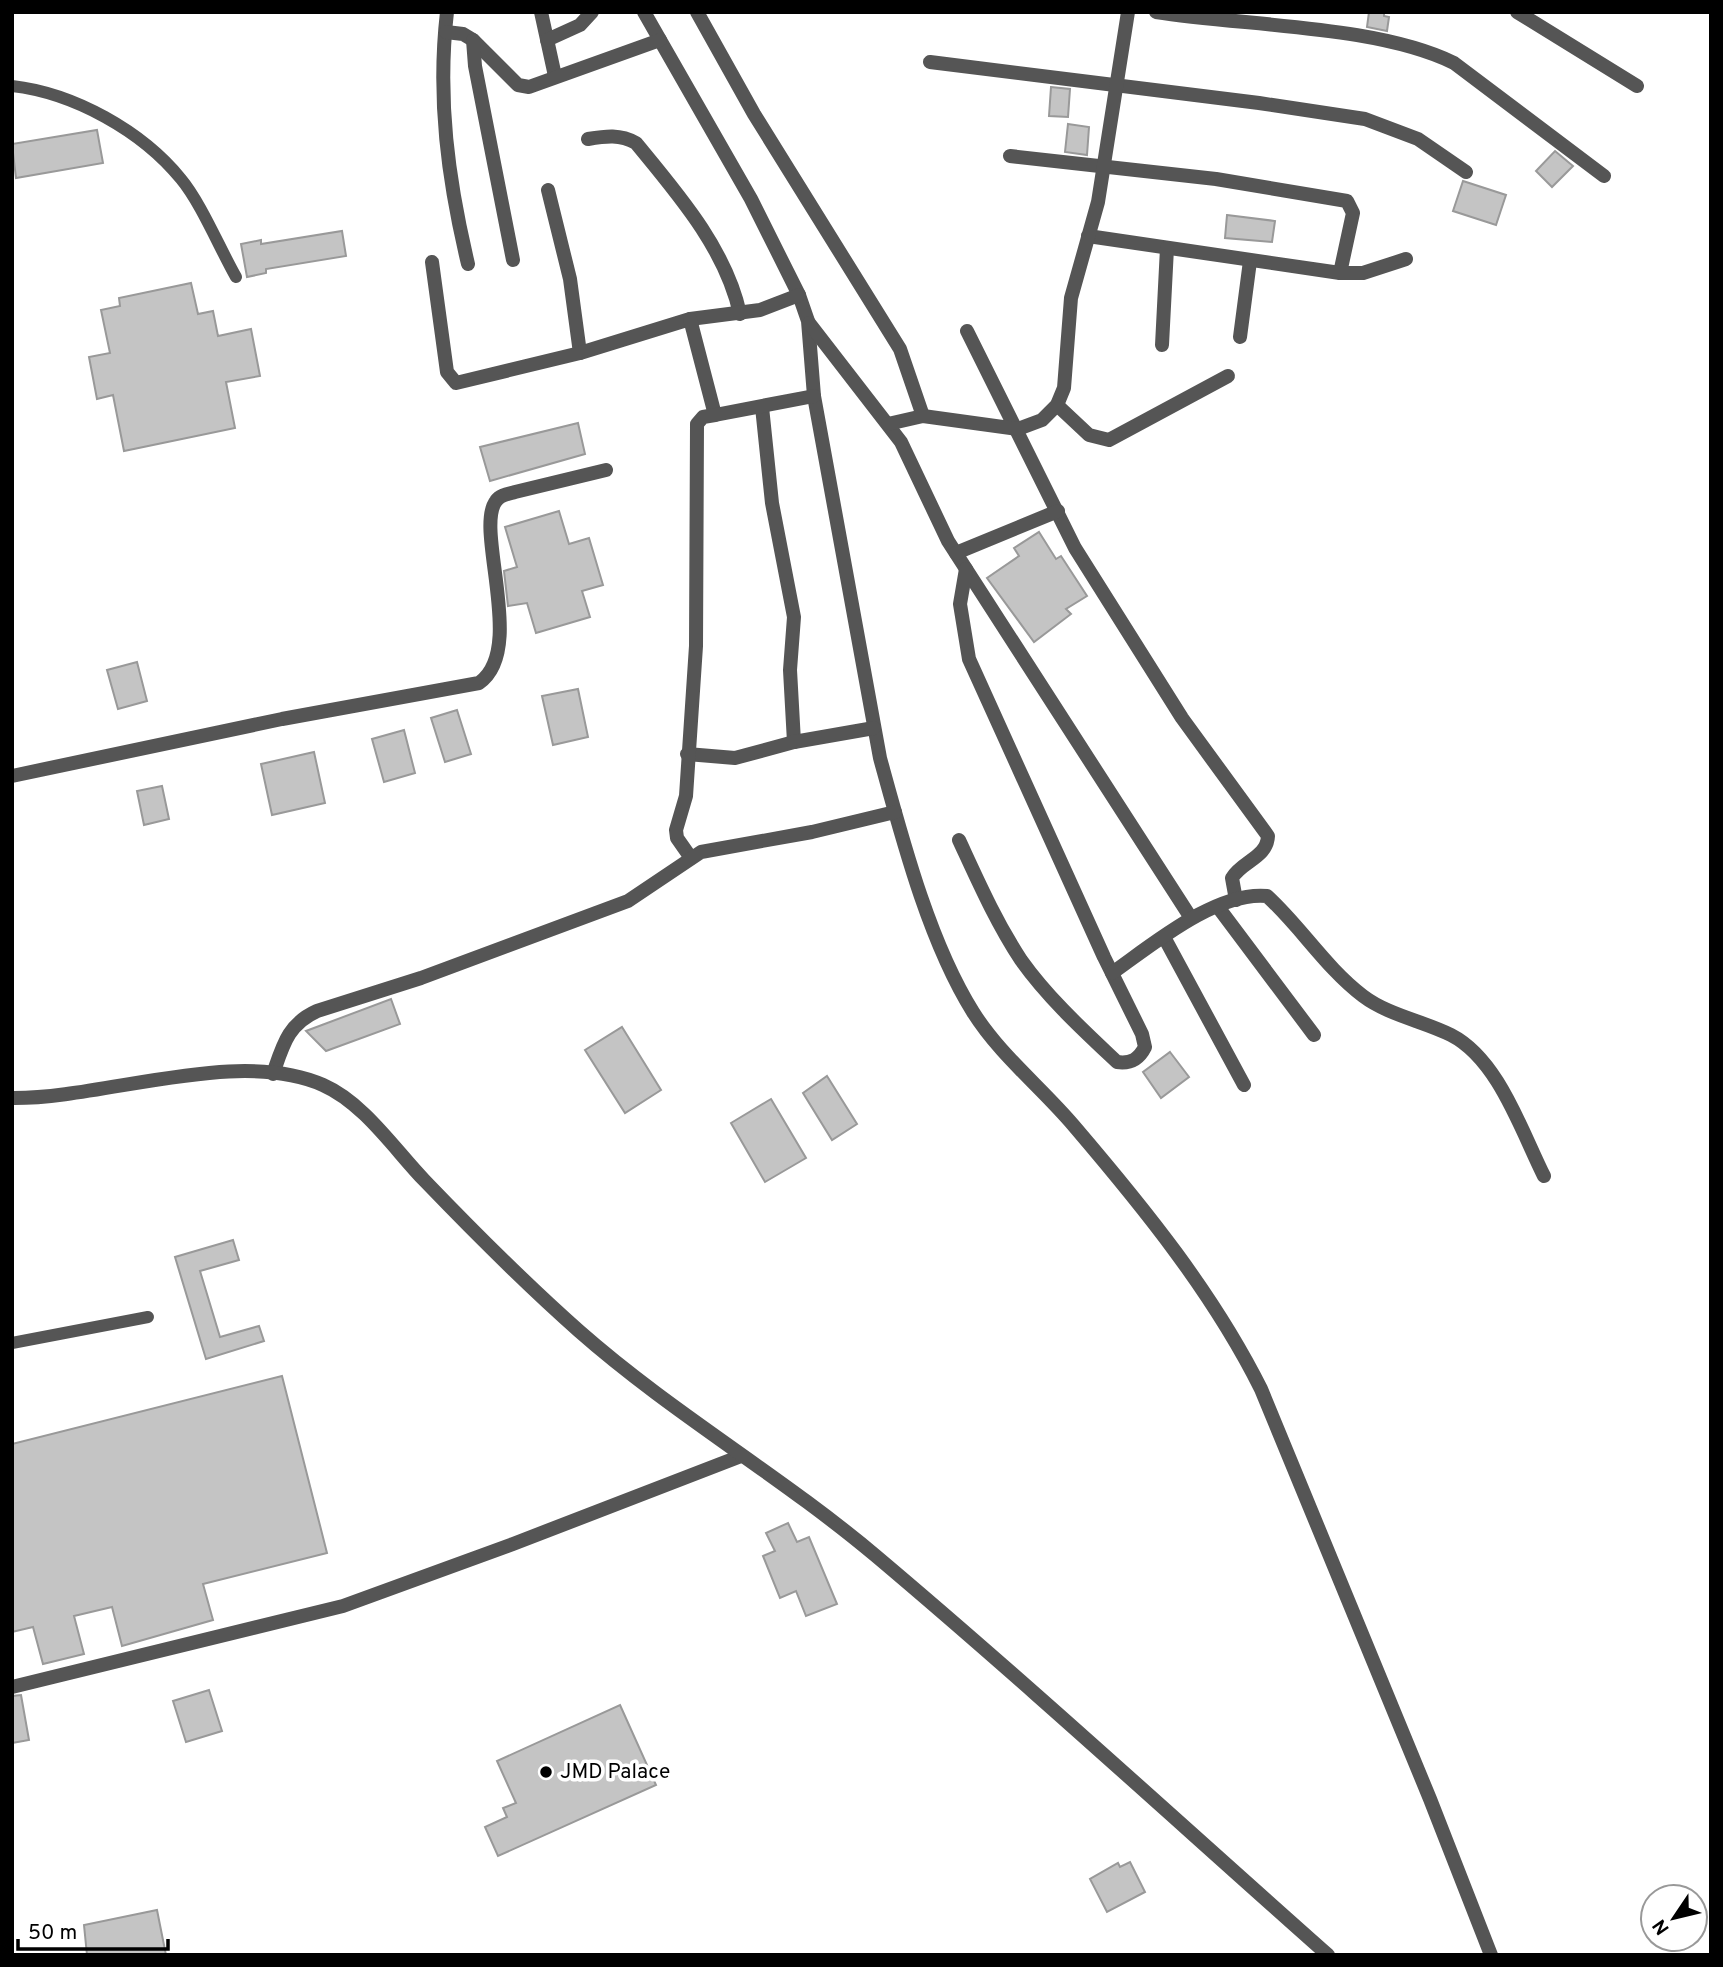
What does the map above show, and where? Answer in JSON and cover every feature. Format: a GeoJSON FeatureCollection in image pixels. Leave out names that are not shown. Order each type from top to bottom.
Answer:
{"type":"FeatureCollection","features":[{"type":"Feature","properties":{"kind":"street"},"geometry":{"type":"LineString","coordinates":[[447,12],[445,144],[451,193],[468,264]]}},
{"type":"Feature","properties":{"kind":"street"},"geometry":{"type":"LineString","coordinates":[[541,12],[555,76]]}},
{"type":"Feature","properties":{"kind":"street"},"geometry":{"type":"LineString","coordinates":[[547,40],[580,25],[592,12]]}},
{"type":"Feature","properties":{"kind":"street"},"geometry":{"type":"LineString","coordinates":[[644,12],[751,199],[799,295],[808,321],[814,396],[874,728],[895,812],[935,932],[972,1010],[995,1043],[1074,1126],[1194,1276],[1242,1350],[1261,1389],[1425,1786],[1491,1955]]}},
{"type":"Feature","properties":{"kind":"street"},"geometry":{"type":"LineString","coordinates":[[697,12],[754,114],[900,349],[923,416]]}},
{"type":"Feature","properties":{"kind":"street"},"geometry":{"type":"LineString","coordinates":[[888,424],[923,416],[1018,429],[1042,420],[1057,405],[1064,388],[1072,298],[1104,166],[1128,12]]}},
{"type":"Feature","properties":{"kind":"street"},"geometry":{"type":"LineString","coordinates":[[1156,12],[1338,34],[1437,55],[1454,63],[1604,176]]}},
{"type":"Feature","properties":{"kind":"street"},"geometry":{"type":"LineString","coordinates":[[1517,12],[1637,86]]}},
{"type":"Feature","properties":{"kind":"street"},"geometry":{"type":"LineString","coordinates":[[446,32],[463,34],[473,40],[518,85],[528,87],[660,40]]}},
{"type":"Feature","properties":{"kind":"street"},"geometry":{"type":"LineString","coordinates":[[473,40],[513,260]]}},
{"type":"Feature","properties":{"kind":"street"},"geometry":{"type":"LineString","coordinates":[[930,62],[1365,119],[1418,139],[1466,172]]}},
{"type":"Feature","properties":{"kind":"street"},"geometry":{"type":"LineString","coordinates":[[588,139],[610,135],[625,137],[636,143],[697,222],[722,264],[740,314]]}},
{"type":"Feature","properties":{"kind":"street"},"geometry":{"type":"LineString","coordinates":[[1010,156],[1216,179],[1347,201],[1353,213],[1340,273]]}},
{"type":"Feature","properties":{"kind":"street"},"geometry":{"type":"LineString","coordinates":[[548,190],[570,279],[580,353]]}},
{"type":"Feature","properties":{"kind":"street"},"geometry":{"type":"LineString","coordinates":[[1088,236],[1340,273],[1363,273],[1406,259]]}},
{"type":"Feature","properties":{"kind":"street"},"geometry":{"type":"LineString","coordinates":[[1162,345],[1167,248]]}},
{"type":"Feature","properties":{"kind":"street"},"geometry":{"type":"LineString","coordinates":[[1240,337],[1251,261]]}},
{"type":"Feature","properties":{"kind":"street"},"geometry":{"type":"LineString","coordinates":[[432,262],[451,380],[456,383],[580,353],[690,318],[713,314],[740,314],[799,295]]}},
{"type":"Feature","properties":{"kind":"street"},"geometry":{"type":"LineString","coordinates":[[690,318],[709,416]]}},
{"type":"Feature","properties":{"kind":"street"},"geometry":{"type":"LineString","coordinates":[[808,321],[901,442],[956,553],[1191,918]]}},
{"type":"Feature","properties":{"kind":"street"},"geometry":{"type":"LineString","coordinates":[[967,331],[1076,548],[1182,718],[1268,836],[1268,846],[1236,870],[1232,878],[1236,900]]}},
{"type":"Feature","properties":{"kind":"street"},"geometry":{"type":"LineString","coordinates":[[1057,405],[1089,435],[1109,440],[1228,376]]}},
{"type":"Feature","properties":{"kind":"street"},"geometry":{"type":"LineString","coordinates":[[683,848],[676,825],[686,796],[696,646],[697,424],[709,416],[814,396]]}},
{"type":"Feature","properties":{"kind":"street"},"geometry":{"type":"LineString","coordinates":[[762,407],[772,503],[794,617],[790,670],[794,742]]}},
{"type":"Feature","properties":{"kind":"street"},"geometry":{"type":"LineString","coordinates":[[12,776],[282,719],[479,683],[489,677],[495,662],[499,628],[491,523],[494,503],[501,496],[606,470]]}},
{"type":"Feature","properties":{"kind":"street"},"geometry":{"type":"LineString","coordinates":[[956,553],[1058,511]]}},
{"type":"Feature","properties":{"kind":"street"},"geometry":{"type":"LineString","coordinates":[[959,840],[988,902],[1022,960],[1062,1009],[1117,1062],[1126,1063],[1136,1059],[1145,1047],[1142,1034],[969,659],[960,604],[966,569]]}},
{"type":"Feature","properties":{"kind":"street"},"geometry":{"type":"LineString","coordinates":[[687,754],[735,758],[759,754],[794,742],[874,728]]}},
{"type":"Feature","properties":{"kind":"street"},"geometry":{"type":"LineString","coordinates":[[683,848],[719,847],[812,832],[895,812]]}},
{"type":"Feature","properties":{"kind":"street"},"geometry":{"type":"LineString","coordinates":[[273,1074],[291,1029],[301,1018],[547,933],[628,901],[661,881],[683,848]]}},
{"type":"Feature","properties":{"kind":"street"},"geometry":{"type":"LineString","coordinates":[[1112,973],[1191,918],[1236,900],[1254,895],[1267,896],[1350,986],[1367,999],[1452,1035],[1473,1049],[1488,1066],[1544,1176]]}},
{"type":"Feature","properties":{"kind":"street"},"geometry":{"type":"LineString","coordinates":[[1219,907],[1314,1035]]}},
{"type":"Feature","properties":{"kind":"street"},"geometry":{"type":"LineString","coordinates":[[1164,937],[1244,1085]]}},
{"type":"Feature","properties":{"kind":"street"},"geometry":{"type":"LineString","coordinates":[[12,1098],[204,1075],[273,1074],[326,1086],[358,1110],[428,1184],[579,1331],[741,1456],[873,1553],[1328,1955]]}},
{"type":"Feature","properties":{"kind":"street"},"geometry":{"type":"LineString","coordinates":[[12,1687],[343,1606],[513,1545],[741,1456]]}},
{"type":"Feature","properties":{"kind":"lane"},"geometry":{"type":"LineString","coordinates":[[12,86],[41,89],[102,117],[144,142],[183,180],[236,277]]}},
{"type":"Feature","properties":{"kind":"lane"},"geometry":{"type":"LineString","coordinates":[[12,1343],[148,1317]]}},
{"type":"Feature","properties":{"kind":"building"},"geometry":{"type":"Polygon","coordinates":[[[1369,12],[1384,12],[1384,16],[1389,17],[1387,31],[1367,27],[1369,12]]]}},
{"type":"Feature","properties":{"kind":"building"},"geometry":{"type":"Polygon","coordinates":[[[1051,87],[1070,89],[1068,117],[1049,116],[1051,87]]]}},
{"type":"Feature","properties":{"kind":"building"},"geometry":{"type":"Polygon","coordinates":[[[1068,124],[1089,127],[1087,155],[1065,152],[1068,124]]]}},
{"type":"Feature","properties":{"kind":"building"},"geometry":{"type":"Polygon","coordinates":[[[97,130],[103,163],[16,178],[12,144],[97,130]]]}},
{"type":"Feature","properties":{"kind":"building"},"geometry":{"type":"Polygon","coordinates":[[[1555,151],[1573,166],[1552,187],[1536,171],[1555,151]]]}},
{"type":"Feature","properties":{"kind":"building"},"geometry":{"type":"Polygon","coordinates":[[[1463,181],[1506,195],[1496,225],[1453,211],[1463,181]]]}},
{"type":"Feature","properties":{"kind":"building"},"geometry":{"type":"Polygon","coordinates":[[[1227,215],[1275,221],[1272,242],[1225,238],[1227,215]]]}},
{"type":"Feature","properties":{"kind":"building"},"geometry":{"type":"Polygon","coordinates":[[[342,231],[346,256],[266,269],[266,273],[247,277],[241,244],[261,240],[261,244],[342,231]]]}},
{"type":"Feature","properties":{"kind":"building"},"geometry":{"type":"Polygon","coordinates":[[[191,283],[198,314],[213,311],[218,336],[251,329],[260,376],[226,382],[235,428],[124,451],[113,395],[97,399],[89,357],[110,353],[101,310],[120,306],[119,298],[191,283]]]}},
{"type":"Feature","properties":{"kind":"building"},"geometry":{"type":"Polygon","coordinates":[[[578,423],[585,454],[490,481],[480,447],[578,423]]]}},
{"type":"Feature","properties":{"kind":"building"},"geometry":{"type":"Polygon","coordinates":[[[559,511],[569,544],[589,538],[603,585],[582,591],[590,617],[536,633],[527,603],[508,606],[504,571],[517,567],[505,527],[559,511]]]}},
{"type":"Feature","properties":{"kind":"building"},"geometry":{"type":"Polygon","coordinates":[[[1039,532],[1056,559],[1061,556],[1087,596],[1066,609],[1071,614],[1034,642],[987,578],[1019,556],[1014,548],[1039,532]]]}},
{"type":"Feature","properties":{"kind":"building"},"geometry":{"type":"Polygon","coordinates":[[[137,662],[147,701],[118,709],[107,670],[137,662]]]}},
{"type":"Feature","properties":{"kind":"building"},"geometry":{"type":"Polygon","coordinates":[[[578,689],[588,737],[553,745],[542,696],[578,689]]]}},
{"type":"Feature","properties":{"kind":"building"},"geometry":{"type":"Polygon","coordinates":[[[457,710],[471,754],[445,762],[431,718],[457,710]]]}},
{"type":"Feature","properties":{"kind":"building"},"geometry":{"type":"Polygon","coordinates":[[[404,730],[415,773],[384,782],[372,739],[404,730]]]}},
{"type":"Feature","properties":{"kind":"building"},"geometry":{"type":"Polygon","coordinates":[[[314,752],[325,803],[272,815],[261,764],[314,752]]]}},
{"type":"Feature","properties":{"kind":"building"},"geometry":{"type":"Polygon","coordinates":[[[162,786],[169,819],[144,825],[137,791],[162,786]]]}},
{"type":"Feature","properties":{"kind":"building"},"geometry":{"type":"Polygon","coordinates":[[[391,999],[400,1024],[326,1051],[306,1031],[391,999]]]}},
{"type":"Feature","properties":{"kind":"building"},"geometry":{"type":"Polygon","coordinates":[[[622,1027],[661,1090],[625,1113],[585,1050],[622,1027]]]}},
{"type":"Feature","properties":{"kind":"building"},"geometry":{"type":"Polygon","coordinates":[[[1170,1052],[1189,1077],[1161,1098],[1143,1072],[1170,1052]]]}},
{"type":"Feature","properties":{"kind":"building"},"geometry":{"type":"Polygon","coordinates":[[[827,1076],[857,1124],[832,1140],[803,1093],[827,1076]]]}},
{"type":"Feature","properties":{"kind":"building"},"geometry":{"type":"Polygon","coordinates":[[[771,1099],[806,1158],[765,1182],[731,1123],[771,1099]]]}},
{"type":"Feature","properties":{"kind":"building"},"geometry":{"type":"Polygon","coordinates":[[[233,1240],[239,1260],[200,1271],[220,1337],[259,1326],[264,1341],[206,1359],[175,1257],[233,1240]]]}},
{"type":"Feature","properties":{"kind":"building"},"geometry":{"type":"Polygon","coordinates":[[[282,1376],[327,1553],[203,1584],[213,1620],[122,1646],[112,1607],[74,1616],[84,1654],[43,1664],[33,1627],[12,1632],[12,1444],[282,1376]]]}},
{"type":"Feature","properties":{"kind":"building"},"geometry":{"type":"Polygon","coordinates":[[[788,1523],[797,1542],[809,1537],[837,1604],[806,1616],[796,1591],[780,1598],[763,1556],[775,1551],[766,1533],[788,1523]]]}},
{"type":"Feature","properties":{"kind":"building"},"geometry":{"type":"Polygon","coordinates":[[[209,1690],[222,1731],[186,1742],[173,1701],[209,1690]]]}},
{"type":"Feature","properties":{"kind":"building"},"geometry":{"type":"Polygon","coordinates":[[[21,1695],[29,1740],[12,1743],[12,1696],[21,1695]]]}},
{"type":"Feature","properties":{"kind":"building"},"geometry":{"type":"Polygon","coordinates":[[[620,1705],[656,1785],[498,1856],[485,1827],[507,1817],[503,1808],[516,1803],[497,1761],[620,1705]]]}},
{"type":"Feature","properties":{"kind":"building"},"geometry":{"type":"Polygon","coordinates":[[[1130,1862],[1145,1892],[1107,1912],[1090,1879],[1118,1863],[1120,1867],[1130,1862]]]}},
{"type":"Feature","properties":{"kind":"building"},"geometry":{"type":"Polygon","coordinates":[[[157,1910],[166,1955],[87,1955],[84,1925],[157,1910]]]}},
{"type":"Feature","properties":{"kind":"place","name":"JMD Palace"},"geometry":{"type":"Point","coordinates":[546,1772]}}]}
